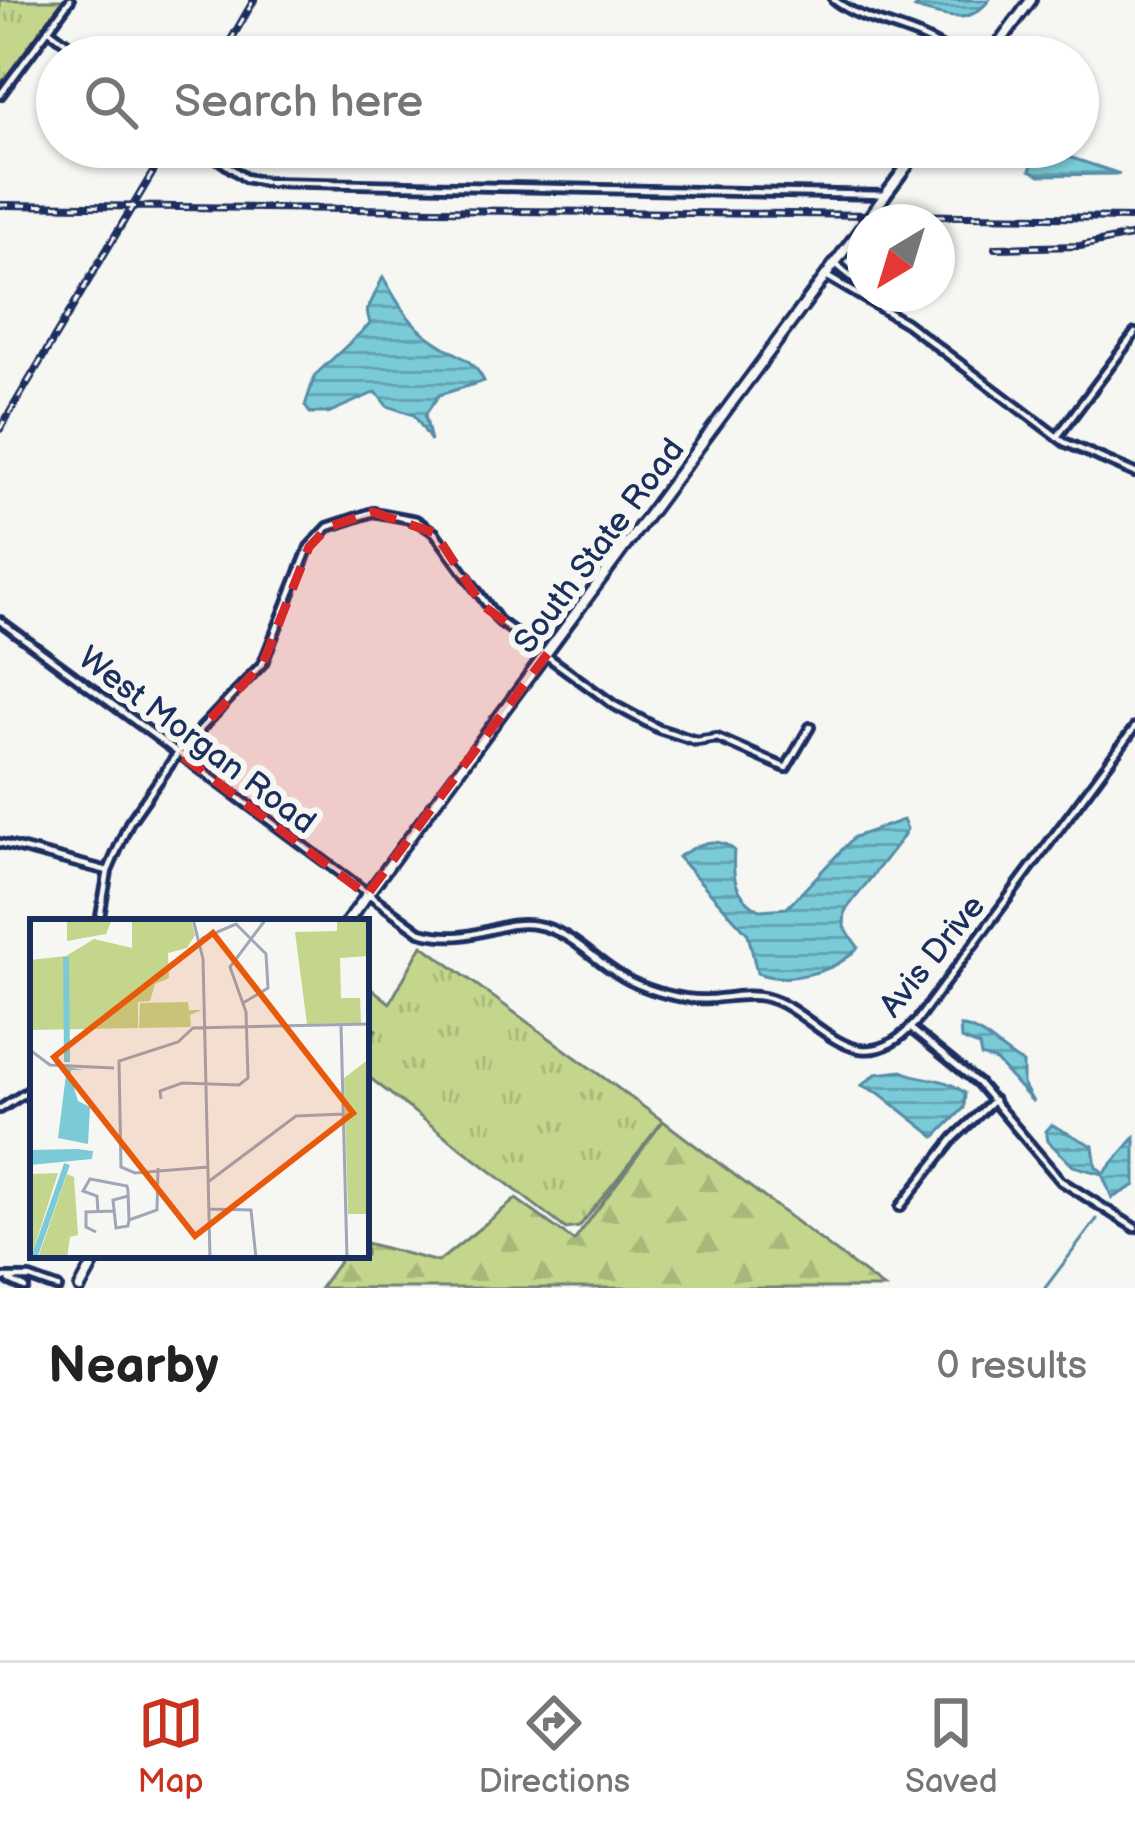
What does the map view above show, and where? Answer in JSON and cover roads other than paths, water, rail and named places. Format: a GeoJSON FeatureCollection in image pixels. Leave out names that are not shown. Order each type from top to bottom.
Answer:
{"type":"FeatureCollection","features":[{"type":"Feature","properties":{"kind":"main road"},"geometry":{"type":"LineString","coordinates":[[1004,36],[1031,0]]}},
{"type":"Feature","properties":{"kind":"main road","name":"South State Road"},"geometry":{"type":"LineString","coordinates":[[349,919],[906,168]]}},
{"type":"Feature","properties":{"kind":"main road"},"geometry":{"type":"LineString","coordinates":[[80,1288],[96,1258]]}},
{"type":"Feature","properties":{"kind":"street"},"geometry":{"type":"LineString","coordinates":[[43,36],[70,0]]}},
{"type":"Feature","properties":{"kind":"street"},"geometry":{"type":"LineString","coordinates":[[834,0],[863,17],[925,36]]}},
{"type":"Feature","properties":{"kind":"street"},"geometry":{"type":"LineString","coordinates":[[48,29],[57,36]]}},
{"type":"Feature","properties":{"kind":"street"},"geometry":{"type":"LineString","coordinates":[[0,95],[36,46]]}},
{"type":"Feature","properties":{"kind":"street"},"geometry":{"type":"LineString","coordinates":[[231,168],[245,178],[266,182],[886,195]]}},
{"type":"Feature","properties":{"kind":"street"},"geometry":{"type":"LineString","coordinates":[[836,264],[847,273]]}},
{"type":"Feature","properties":{"kind":"street"},"geometry":{"type":"LineString","coordinates":[[827,276],[847,287]]}},
{"type":"Feature","properties":{"kind":"street"},"geometry":{"type":"LineString","coordinates":[[888,312],[1057,437],[1135,473]]}},
{"type":"Feature","properties":{"kind":"street"},"geometry":{"type":"LineString","coordinates":[[1057,437],[1135,332]]}},
{"type":"Feature","properties":{"kind":"street"},"geometry":{"type":"LineString","coordinates":[[100,919],[108,871],[129,823],[178,753],[263,662],[309,547],[348,518],[373,512],[416,520],[448,547],[482,605],[638,719],[696,741],[717,738],[786,768],[810,727]]}},
{"type":"Feature","properties":{"kind":"street","name":"West Morgan Road"},"geometry":{"type":"LineString","coordinates":[[0,621],[367,896]]}},
{"type":"Feature","properties":{"kind":"street","name":"Avis Drive"},"geometry":{"type":"LineString","coordinates":[[367,896],[420,932],[451,939],[523,925],[555,931],[632,982],[703,1000],[764,997],[788,1006],[827,1038],[851,1047],[880,1044],[910,1028],[1135,727]]}},
{"type":"Feature","properties":{"kind":"street"},"geometry":{"type":"LineString","coordinates":[[0,843],[108,871]]}},
{"type":"Feature","properties":{"kind":"street"},"geometry":{"type":"LineString","coordinates":[[910,1028],[994,1100],[1061,1181],[1135,1228]]}},
{"type":"Feature","properties":{"kind":"street"},"geometry":{"type":"LineString","coordinates":[[0,1109],[30,1090]]}},
{"type":"Feature","properties":{"kind":"street"},"geometry":{"type":"LineString","coordinates":[[900,1207],[954,1138],[994,1100]]}},
{"type":"Feature","properties":{"kind":"street"},"geometry":{"type":"LineString","coordinates":[[3,1278],[25,1288]]}},
{"type":"Feature","properties":{"kind":"street"},"geometry":{"type":"LineString","coordinates":[[3,1278],[30,1278],[58,1288]]}},
{"type":"Feature","properties":{"kind":"water"},"geometry":{"type":"Polygon","coordinates":[[[922,0],[989,0],[973,14],[955,17],[915,8],[922,0]]]}},
{"type":"Feature","properties":{"kind":"water"},"geometry":{"type":"Polygon","coordinates":[[[1099,167],[1120,174],[1040,175],[1030,170],[1099,167]]]}},
{"type":"Feature","properties":{"kind":"water"},"geometry":{"type":"Polygon","coordinates":[[[383,277],[416,326],[467,361],[484,381],[439,395],[425,415],[431,441],[414,415],[387,406],[376,392],[328,413],[310,413],[305,406],[315,375],[370,324],[367,311],[383,277]]]}},
{"type":"Feature","properties":{"kind":"water"},"geometry":{"type":"Polygon","coordinates":[[[903,820],[907,829],[902,838],[845,911],[844,927],[858,947],[837,964],[796,976],[757,973],[748,934],[678,857],[706,843],[727,845],[734,850],[734,877],[745,898],[760,910],[787,908],[854,837],[903,820]]]}},
{"type":"Feature","properties":{"kind":"water"},"geometry":{"type":"Polygon","coordinates":[[[960,1026],[978,1032],[1023,1063],[1023,1084],[1033,1102],[996,1061],[981,1056],[979,1046],[961,1039],[960,1026]]]}},
{"type":"Feature","properties":{"kind":"water"},"geometry":{"type":"Polygon","coordinates":[[[902,1071],[948,1083],[965,1093],[964,1108],[935,1137],[879,1093],[861,1086],[876,1074],[902,1071]]]}},
{"type":"Feature","properties":{"kind":"water"},"geometry":{"type":"Polygon","coordinates":[[[1052,1125],[1093,1146],[1096,1167],[1104,1173],[1135,1137],[1135,1185],[1112,1198],[1102,1174],[1073,1166],[1048,1141],[1046,1131],[1052,1125]]]}},
{"type":"Feature","properties":{"kind":"waterway"},"geometry":{"type":"LineString","coordinates":[[1045,1288],[1097,1219]]}},
{"type":"Feature","properties":{"kind":"railway"},"geometry":{"type":"LineString","coordinates":[[233,36],[254,0]]}},
{"type":"Feature","properties":{"kind":"railway"},"geometry":{"type":"LineString","coordinates":[[0,429],[155,168]]}},
{"type":"Feature","properties":{"kind":"railway"},"geometry":{"type":"LineString","coordinates":[[0,205],[1135,218]]}},
{"type":"Feature","properties":{"kind":"railway"},"geometry":{"type":"LineString","coordinates":[[995,248],[1080,246],[1135,235]]}}]}
